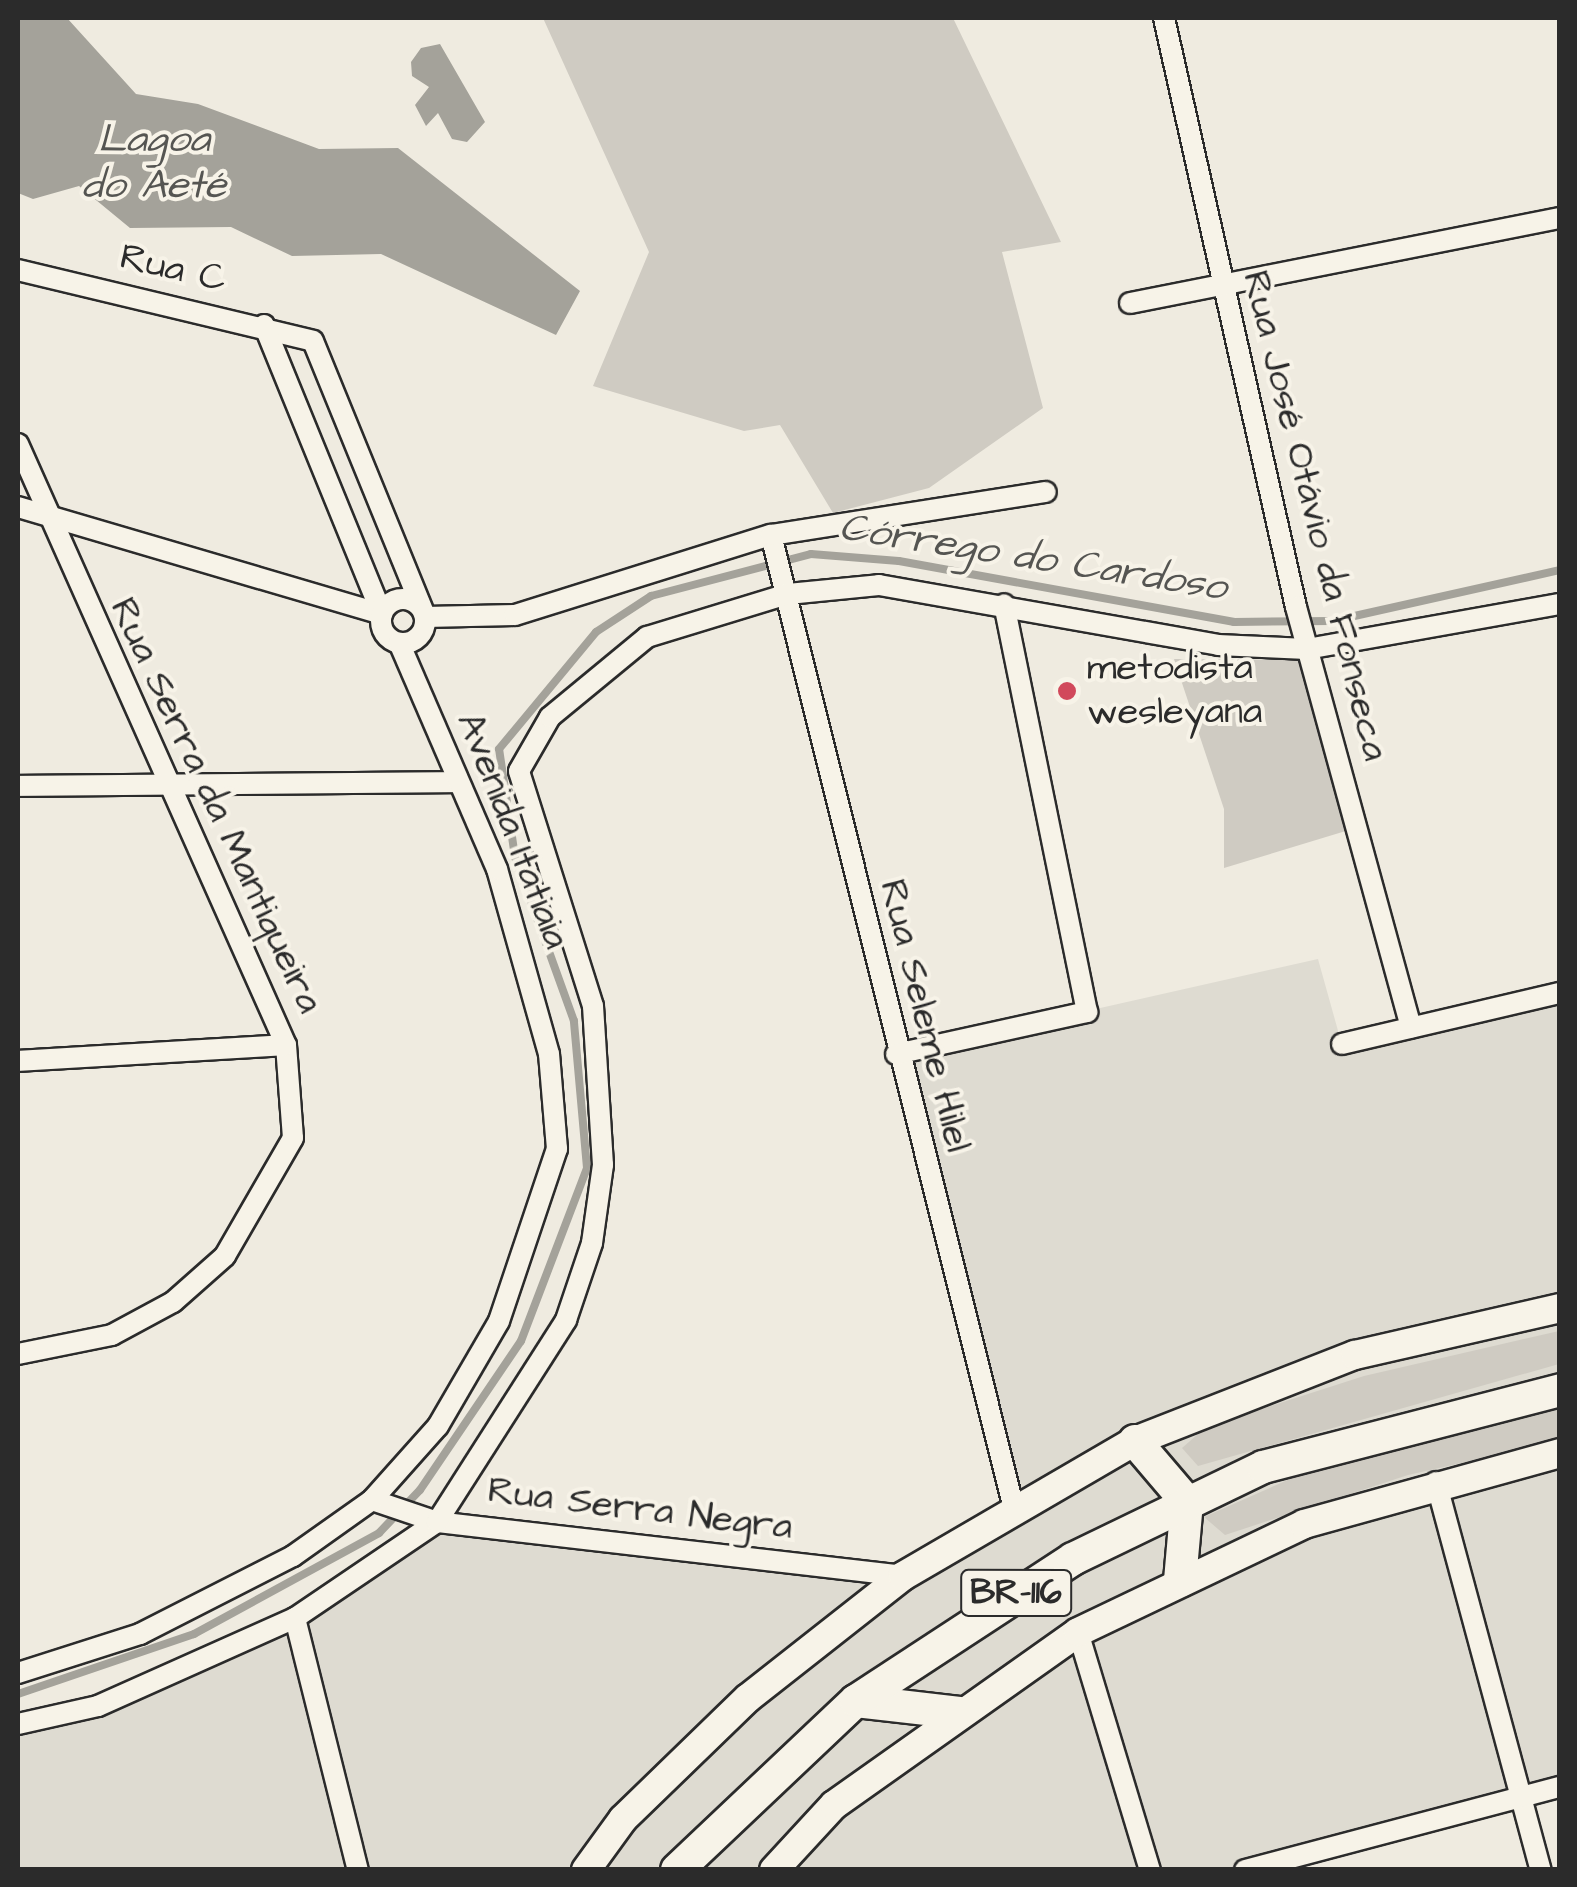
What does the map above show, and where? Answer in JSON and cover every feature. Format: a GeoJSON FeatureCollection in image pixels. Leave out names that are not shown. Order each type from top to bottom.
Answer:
{"type":"FeatureCollection","features":[{"type":"Feature","properties":{"kind":"highway","name":"BR-116"},"geometry":{"type":"LineString","coordinates":[[677,1870],[856,1701],[1073,1559],[1187,1502],[1331,1446],[1560,1390]]}},
{"type":"Feature","properties":{"kind":"highway"},"geometry":{"type":"LineString","coordinates":[[1135,1441],[1187,1502],[1180,1580]]}},
{"type":"Feature","properties":{"kind":"highway"},"geometry":{"type":"LineString","coordinates":[[856,1701],[959,1713]]}},
{"type":"Feature","properties":{"kind":"main road"},"geometry":{"type":"LineString","coordinates":[[586,1870],[623,1819],[748,1698],[903,1576],[1135,1441],[1355,1355],[1560,1308]]}},
{"type":"Feature","properties":{"kind":"main road"},"geometry":{"type":"LineString","coordinates":[[774,1870],[834,1805],[1078,1632],[1304,1524],[1436,1482],[1560,1453]]}},
{"type":"Feature","properties":{"kind":"street","name":"Rua José Otávio da Fonseca"},"geometry":{"type":"LineString","coordinates":[[1164,18],[1220,285],[1296,607],[1412,1028]]}},
{"type":"Feature","properties":{"kind":"street"},"geometry":{"type":"LineString","coordinates":[[1130,303],[1560,218]]}},
{"type":"Feature","properties":{"kind":"street","name":"Rua C"},"geometry":{"type":"LineString","coordinates":[[18,270],[264,325],[312,340],[424,614]]}},
{"type":"Feature","properties":{"kind":"street","name":"Avenida Itatiaia"},"geometry":{"type":"LineString","coordinates":[[18,1673],[140,1634],[232,1588],[372,1500],[438,1426],[499,1322],[557,1148],[549,1054],[528,959],[458,782],[399,643],[382,614],[264,325]]}},
{"type":"Feature","properties":{"kind":"street","name":"Rua Serra da Mantiqueira"},"geometry":{"type":"LineString","coordinates":[[18,444],[43,512],[286,1045],[293,1138],[225,1256],[172,1302],[112,1335],[18,1354]]}},
{"type":"Feature","properties":{"kind":"street"},"geometry":{"type":"LineString","coordinates":[[18,506],[382,614],[398,600],[424,614],[515,614],[771,536],[1046,492]]}},
{"type":"Feature","properties":{"kind":"street","name":"Rua Seleme Hilel"},"geometry":{"type":"LineString","coordinates":[[771,536],[896,1054],[1015,1513]]}},
{"type":"Feature","properties":{"kind":"street"},"geometry":{"type":"LineString","coordinates":[[788,594],[879,585],[1004,604],[1218,646],[1307,648],[1560,604]]}},
{"type":"Feature","properties":{"kind":"street","name":"Avenida Itatiaia"},"geometry":{"type":"LineString","coordinates":[[18,1724],[98,1706],[295,1618],[437,1522],[566,1320],[592,1244],[603,1165],[594,1006],[520,790],[523,754],[550,717],[648,637],[788,594]]}},
{"type":"Feature","properties":{"kind":"street"},"geometry":{"type":"LineString","coordinates":[[896,1054],[1087,1012],[1004,604]]}},
{"type":"Feature","properties":{"kind":"street"},"geometry":{"type":"LineString","coordinates":[[399,643],[419,637],[424,614]]}},
{"type":"Feature","properties":{"kind":"street"},"geometry":{"type":"LineString","coordinates":[[18,786],[458,782]]}},
{"type":"Feature","properties":{"kind":"street"},"geometry":{"type":"LineString","coordinates":[[1342,1044],[1560,993]]}},
{"type":"Feature","properties":{"kind":"street"},"geometry":{"type":"LineString","coordinates":[[18,1061],[286,1045]]}},
{"type":"Feature","properties":{"kind":"street"},"geometry":{"type":"LineString","coordinates":[[1436,1482],[1540,1870]]}},
{"type":"Feature","properties":{"kind":"street","name":"Rua Serra Negra"},"geometry":{"type":"LineString","coordinates":[[372,1500],[437,1522],[903,1576]]}},
{"type":"Feature","properties":{"kind":"street"},"geometry":{"type":"LineString","coordinates":[[295,1618],[358,1870]]}},
{"type":"Feature","properties":{"kind":"street"},"geometry":{"type":"LineString","coordinates":[[1078,1632],[1150,1870]]}},
{"type":"Feature","properties":{"kind":"street"},"geometry":{"type":"LineString","coordinates":[[1245,1870],[1560,1787]]}},
{"type":"Feature","properties":{"kind":"shaded area"},"geometry":{"type":"Polygon","coordinates":[[[543,18],[953,18],[1061,242],[1002,252],[1043,408],[929,488],[833,513],[780,425],[744,431],[593,386],[649,252],[543,18]]]}},
{"type":"Feature","properties":{"kind":"shaded area"},"geometry":{"type":"Polygon","coordinates":[[[1174,659],[1304,660],[1349,830],[1224,868],[1224,809],[1174,659]]]}},
{"type":"Feature","properties":{"kind":"shaded area"},"geometry":{"type":"Polygon","coordinates":[[[1318,959],[1342,1045],[1559,994],[1559,1794],[1247,1869],[18,1870],[18,1724],[295,1618],[437,1522],[903,1576],[1015,1513],[896,1054],[1318,959]]]}},
{"type":"Feature","properties":{"kind":"shaded area"},"geometry":{"type":"Polygon","coordinates":[[[1559,1331],[1559,1364],[1198,1466],[1182,1448],[1206,1427],[1364,1376],[1559,1331]]]}},
{"type":"Feature","properties":{"kind":"shaded area"},"geometry":{"type":"Polygon","coordinates":[[[1559,1409],[1559,1441],[1408,1475],[1225,1535],[1204,1517],[1326,1463],[1559,1409]]]}},
{"type":"Feature","properties":{"kind":"water","name":"Lagoa do Aeté"},"geometry":{"type":"Polygon","coordinates":[[[18,18],[67,18],[136,94],[198,104],[319,149],[398,148],[580,291],[556,335],[381,254],[292,256],[231,227],[130,228],[79,186],[33,199],[18,193],[18,18]]]}},
{"type":"Feature","properties":{"kind":"water"},"geometry":{"type":"Polygon","coordinates":[[[440,44],[485,122],[467,142],[452,139],[438,113],[426,126],[415,105],[429,87],[412,76],[411,62],[421,48],[440,44]]]}},
{"type":"Feature","properties":{"kind":"waterway","name":"Córrego do Cardoso"},"geometry":{"type":"LineString","coordinates":[[18,1694],[194,1634],[379,1533],[420,1490],[521,1341],[587,1168],[574,1021],[515,857],[499,749],[596,632],[651,596],[811,554],[899,561],[1234,622],[1332,621],[1560,570]]}},
{"type":"Feature","properties":{"kind":"place","name":"metodista wesleyana"},"geometry":{"type":"Point","coordinates":[1067,691]}}]}
